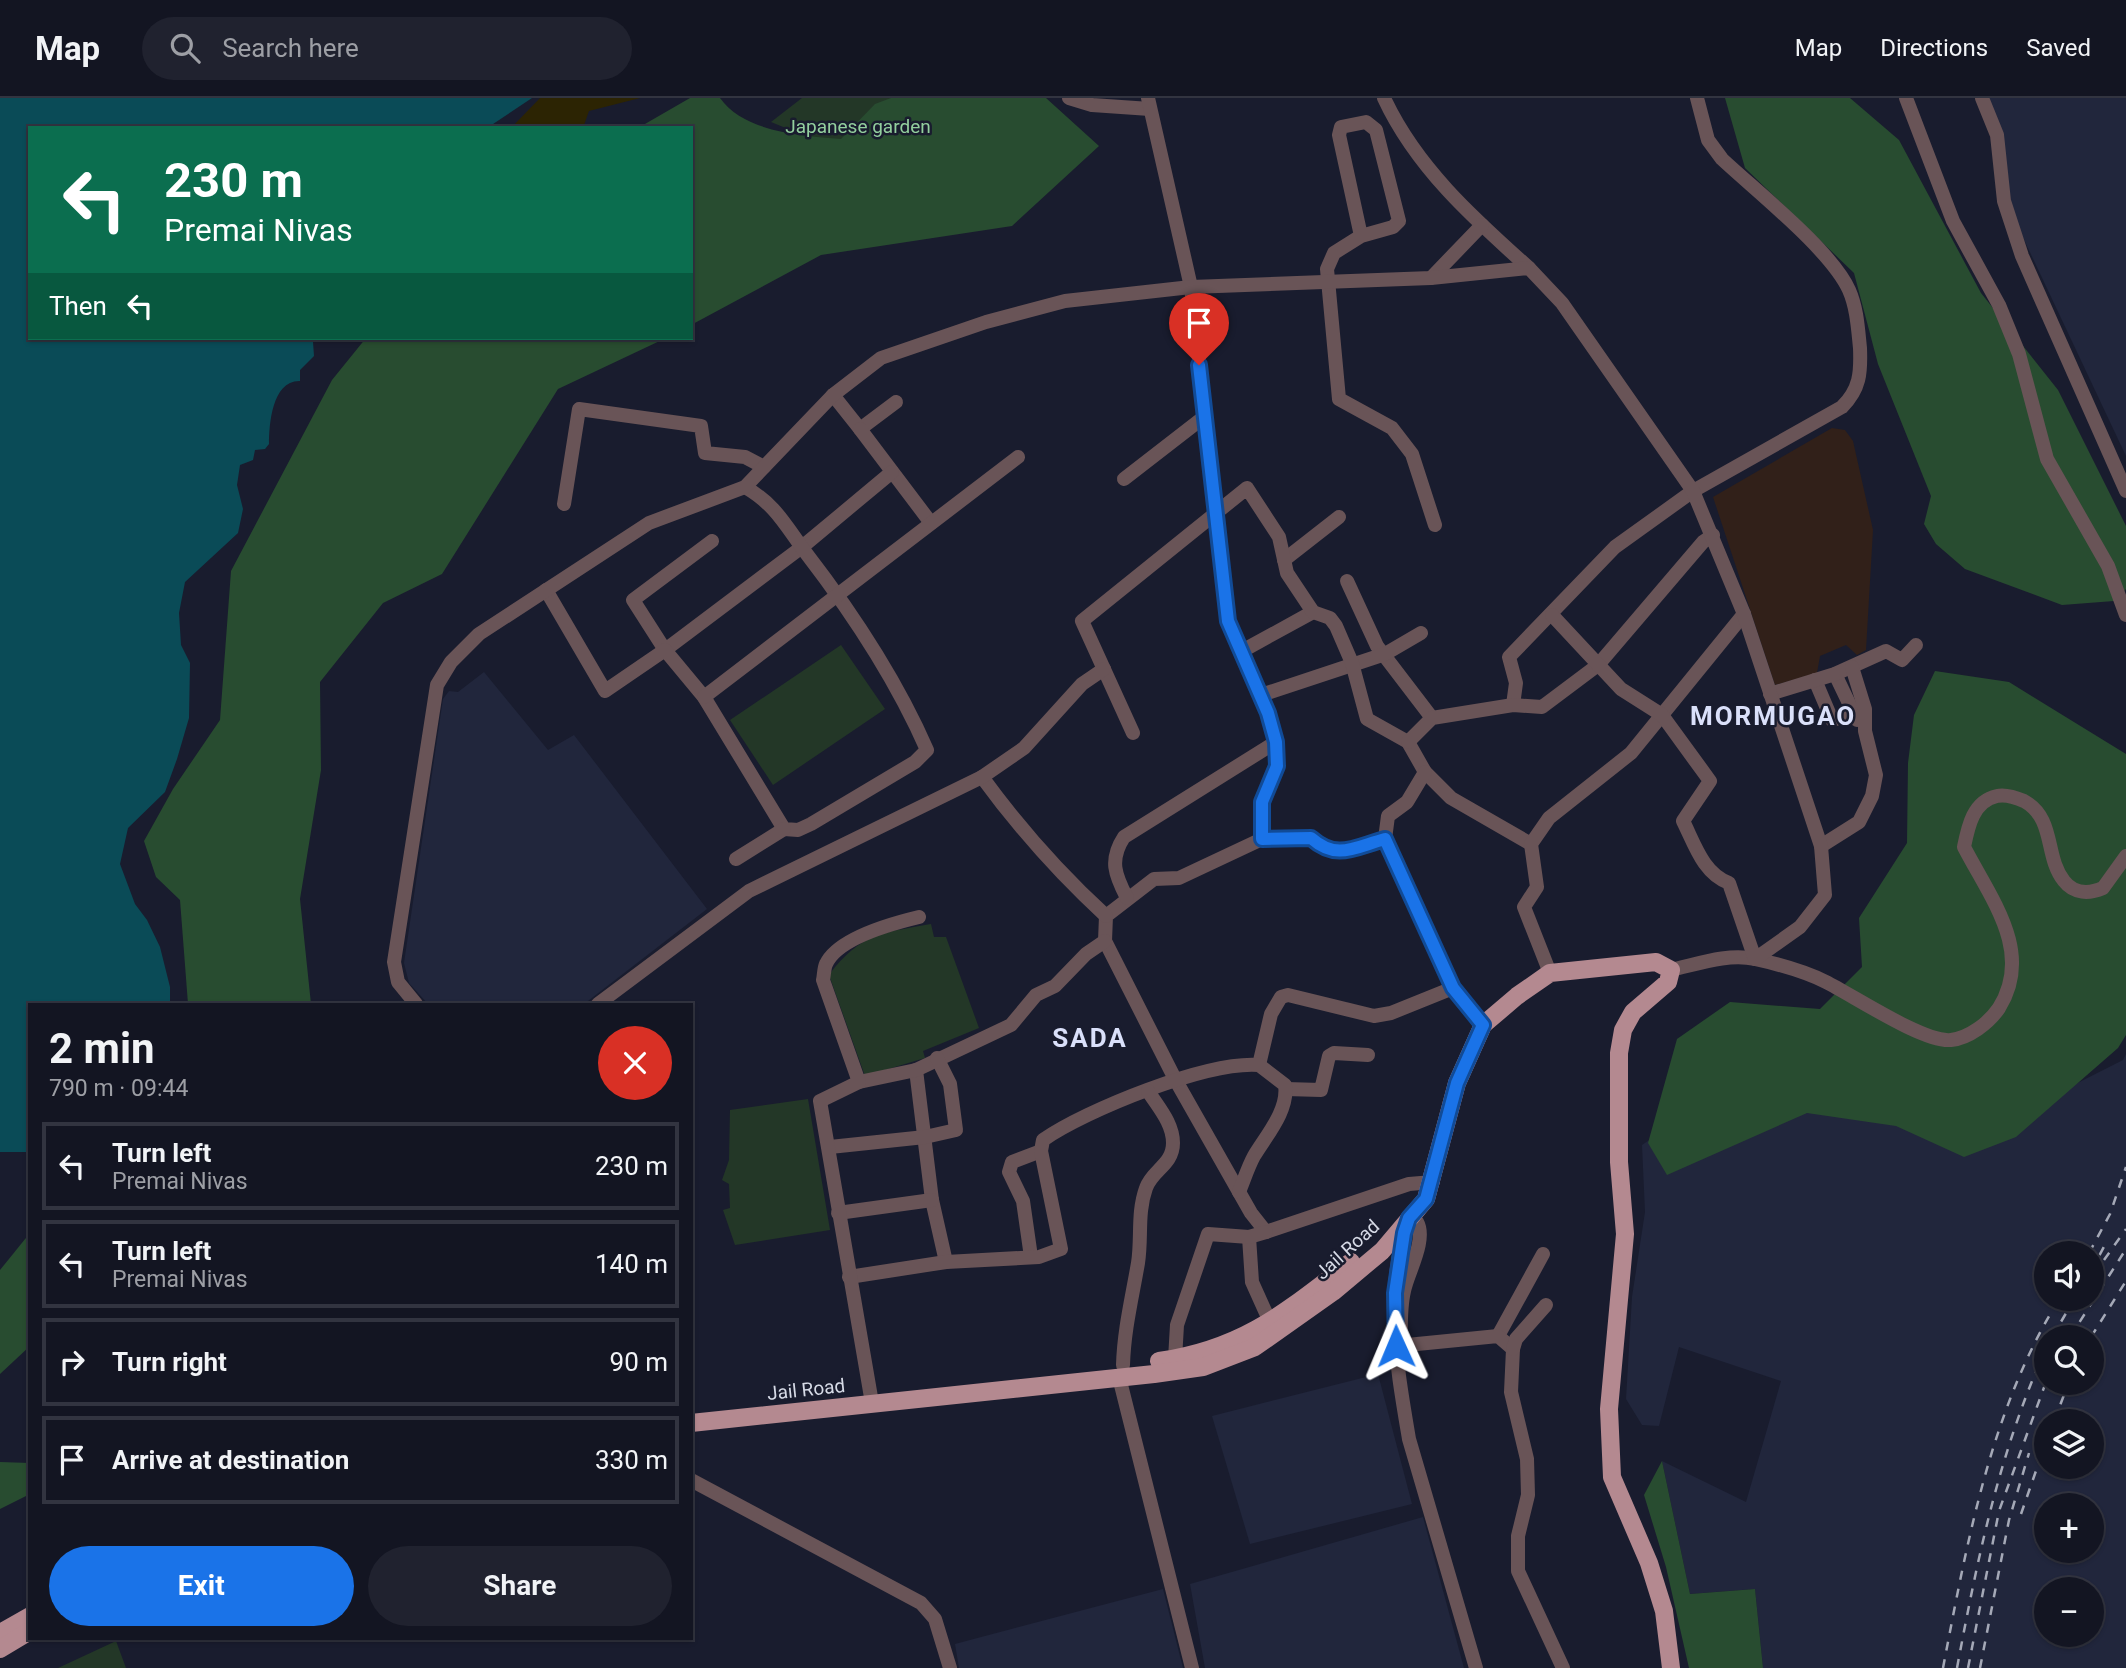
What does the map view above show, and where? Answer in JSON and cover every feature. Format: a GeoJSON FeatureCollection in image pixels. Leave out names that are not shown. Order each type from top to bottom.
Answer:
{"type":"FeatureCollection","features":[{"type":"Feature","properties":{"kind":"main road"},"geometry":{"type":"LineString","coordinates":[[1409,1218],[1426,1199],[1433,1182],[1457,1083],[1483,1025],[1550,974],[1656,962],[1671,970],[1668,982],[1633,1012],[1623,1031],[1619,1053],[1619,1162],[1625,1234],[1609,1409],[1612,1476],[1653,1575],[1664,1611],[1671,1668]]}},
{"type":"Feature","properties":{"kind":"main road","name":"Jail Road"},"geometry":{"type":"LineString","coordinates":[[693,1411],[871,1397],[1121,1371],[1203,1367],[1246,1352],[1270,1338],[1332,1293],[1382,1251],[1409,1218]]}},
{"type":"Feature","properties":{"kind":"main road","name":"Jail Road"},"geometry":{"type":"LineString","coordinates":[[1121,1371],[1222,1347],[1270,1322],[1400,1222],[1409,1218]]}},
{"type":"Feature","properties":{"kind":"main road","name":"Jail Road"},"geometry":{"type":"LineString","coordinates":[[693,1423],[871,1397]]}},
{"type":"Feature","properties":{"kind":"main road"},"geometry":{"type":"LineString","coordinates":[[0,1633],[28,1617]]}},
{"type":"Feature","properties":{"kind":"main road"},"geometry":{"type":"LineString","coordinates":[[0,1649],[28,1632]]}},
{"type":"Feature","properties":{"kind":"street"},"geometry":{"type":"LineString","coordinates":[[1069,98],[1092,105],[1149,104],[1191,288],[1228,621],[1261,695],[1276,742],[1277,766],[1262,802],[1262,839]]}},
{"type":"Feature","properties":{"kind":"street"},"geometry":{"type":"LineString","coordinates":[[1384,98],[1400,131],[1424,164],[1562,303],[1693,491],[1713,535],[1744,614],[1821,846],[1825,895],[1800,928],[1755,959]]}},
{"type":"Feature","properties":{"kind":"street"},"geometry":{"type":"LineString","coordinates":[[1513,705],[1516,683],[1509,657],[1615,547],[1693,491],[1842,407],[1855,394],[1861,373],[1858,323],[1850,291],[1835,266],[1722,159],[1708,139],[1697,98]]}},
{"type":"Feature","properties":{"kind":"street"},"geometry":{"type":"LineString","coordinates":[[1906,98],[1953,221],[1998,304],[2018,354],[2047,459],[2108,566],[2126,615]]}},
{"type":"Feature","properties":{"kind":"street"},"geometry":{"type":"LineString","coordinates":[[1982,98],[1997,135],[2004,201],[2022,256],[2126,491]]}},
{"type":"Feature","properties":{"kind":"street"},"geometry":{"type":"LineString","coordinates":[[1361,236],[1339,135],[1341,127],[1366,122],[1376,130],[1399,221],[1393,227],[1361,236],[1330,258],[1328,283],[1339,399],[1392,428],[1412,454],[1434,525]]}},
{"type":"Feature","properties":{"kind":"street"},"geometry":{"type":"LineString","coordinates":[[1431,278],[1482,225]]}},
{"type":"Feature","properties":{"kind":"street"},"geometry":{"type":"LineString","coordinates":[[415,1003],[398,982],[394,962],[437,685],[451,662],[479,634],[649,523],[745,487],[833,395],[881,358],[986,322],[1065,301],[1191,288],[1431,278],[1529,268]]}},
{"type":"Feature","properties":{"kind":"street"},"geometry":{"type":"LineString","coordinates":[[833,395],[931,523]]}},
{"type":"Feature","properties":{"kind":"street"},"geometry":{"type":"LineString","coordinates":[[860,429],[896,402]]}},
{"type":"Feature","properties":{"kind":"street"},"geometry":{"type":"LineString","coordinates":[[564,504],[579,409],[701,426],[705,453],[745,457],[764,467]]}},
{"type":"Feature","properties":{"kind":"street"},"geometry":{"type":"LineString","coordinates":[[1124,479],[1204,417]]}},
{"type":"Feature","properties":{"kind":"street"},"geometry":{"type":"LineString","coordinates":[[704,697],[1018,457]]}},
{"type":"Feature","properties":{"kind":"street"},"geometry":{"type":"LineString","coordinates":[[547,590],[605,691],[665,650],[802,547],[891,472]]}},
{"type":"Feature","properties":{"kind":"street"},"geometry":{"type":"LineString","coordinates":[[736,859],[784,829],[798,830],[811,824],[915,762],[927,750],[905,700],[839,596],[766,499],[745,487]]}},
{"type":"Feature","properties":{"kind":"street"},"geometry":{"type":"LineString","coordinates":[[1133,733],[1082,621],[1247,488],[1279,537],[1287,573],[1313,612],[1330,618],[1352,663],[1367,719],[1408,742],[1425,772],[1451,798],[1531,844]]}},
{"type":"Feature","properties":{"kind":"street"},"geometry":{"type":"LineString","coordinates":[[1284,560],[1339,517]]}},
{"type":"Feature","properties":{"kind":"street"},"geometry":{"type":"LineString","coordinates":[[1408,742],[1432,718],[1513,705],[1542,707],[1598,665],[1703,542],[1713,535]]}},
{"type":"Feature","properties":{"kind":"street"},"geometry":{"type":"LineString","coordinates":[[712,541],[633,600],[665,650],[704,697],[784,829]]}},
{"type":"Feature","properties":{"kind":"street"},"geometry":{"type":"LineString","coordinates":[[1347,581],[1377,646],[1432,718]]}},
{"type":"Feature","properties":{"kind":"street"},"geometry":{"type":"LineString","coordinates":[[1242,651],[1313,612]]}},
{"type":"Feature","properties":{"kind":"street"},"geometry":{"type":"LineString","coordinates":[[1550,974],[1524,907],[1537,887],[1531,844],[1549,818],[1631,753],[1744,614]]}},
{"type":"Feature","properties":{"kind":"street"},"geometry":{"type":"LineString","coordinates":[[1552,615],[1621,689],[1662,715],[1710,782],[1683,821],[1705,864],[1715,877],[1729,883],[1755,959]]}},
{"type":"Feature","properties":{"kind":"street"},"geometry":{"type":"LineString","coordinates":[[1261,695],[1278,688],[1287,689],[1352,663],[1385,654],[1421,633]]}},
{"type":"Feature","properties":{"kind":"street"},"geometry":{"type":"LineString","coordinates":[[1770,694],[1835,674],[1886,651],[1902,660],[1916,645]]}},
{"type":"Feature","properties":{"kind":"street"},"geometry":{"type":"LineString","coordinates":[[1821,846],[1859,822],[1872,796],[1876,775],[1865,731],[1866,709],[1852,667]]}},
{"type":"Feature","properties":{"kind":"street"},"geometry":{"type":"LineString","coordinates":[[599,1003],[749,891],[982,777],[1024,748],[1082,684],[1104,669]]}},
{"type":"Feature","properties":{"kind":"street"},"geometry":{"type":"LineString","coordinates":[[1835,674],[1852,714],[1865,731]]}},
{"type":"Feature","properties":{"kind":"street"},"geometry":{"type":"LineString","coordinates":[[1815,680],[1832,720],[1852,714]]}},
{"type":"Feature","properties":{"kind":"street"},"geometry":{"type":"LineString","coordinates":[[1127,898],[1115,875],[1114,865],[1114,851],[1124,837],[1276,742]]}},
{"type":"Feature","properties":{"kind":"street"},"geometry":{"type":"LineString","coordinates":[[1425,772],[1407,802],[1388,816],[1385,839],[1453,988],[1483,1025]]}},
{"type":"Feature","properties":{"kind":"street"},"geometry":{"type":"LineString","coordinates":[[982,777],[1023,833],[1057,872],[1106,916]]}},
{"type":"Feature","properties":{"kind":"street"},"geometry":{"type":"LineString","coordinates":[[1671,970],[1734,957],[1755,959],[1823,981],[1927,1036],[1951,1041],[1973,1032],[1993,1017],[2011,988],[2014,959],[2005,926],[1964,847],[1974,812],[1999,795],[2017,798],[2034,807],[2045,821],[2059,873],[2071,888],[2079,891],[2103,888],[2126,856]]}},
{"type":"Feature","properties":{"kind":"street"},"geometry":{"type":"LineString","coordinates":[[1266,1232],[1175,1079],[1105,941],[1106,916],[1154,879],[1179,878],[1262,839],[1311,838],[1325,850],[1341,851],[1385,839]]}},
{"type":"Feature","properties":{"kind":"street"},"geometry":{"type":"LineString","coordinates":[[859,1082],[823,980],[826,963],[840,949],[880,928],[919,917]]}},
{"type":"Feature","properties":{"kind":"street"},"geometry":{"type":"LineString","coordinates":[[871,1397],[820,1101],[859,1082],[916,1070],[1011,1025],[1036,995],[1055,986],[1086,954],[1105,941]]}},
{"type":"Feature","properties":{"kind":"street"},"geometry":{"type":"LineString","coordinates":[[1259,1065],[1271,1014],[1281,997],[1288,995],[1374,1016],[1391,1013],[1453,988]]}},
{"type":"Feature","properties":{"kind":"street"},"geometry":{"type":"LineString","coordinates":[[1286,1089],[1321,1090],[1329,1056],[1334,1053],[1368,1055]]}},
{"type":"Feature","properties":{"kind":"street"},"geometry":{"type":"LineString","coordinates":[[830,1147],[925,1137],[956,1130],[950,1084],[937,1058]]}},
{"type":"Feature","properties":{"kind":"street"},"geometry":{"type":"LineString","coordinates":[[849,1277],[946,1262],[1039,1257],[1061,1249],[1041,1151],[1043,1140],[1061,1128],[1175,1079],[1218,1069],[1259,1065],[1285,1085],[1286,1089],[1272,1131],[1254,1156],[1240,1192]]}},
{"type":"Feature","properties":{"kind":"street"},"geometry":{"type":"LineString","coordinates":[[916,1070],[932,1200],[946,1262]]}},
{"type":"Feature","properties":{"kind":"street"},"geometry":{"type":"LineString","coordinates":[[1148,1091],[1170,1127],[1173,1152],[1147,1185],[1139,1215],[1138,1261],[1124,1325],[1121,1371],[1192,1668]]}},
{"type":"Feature","properties":{"kind":"street"},"geometry":{"type":"LineString","coordinates":[[1031,1257],[1023,1201],[1009,1172],[1013,1162],[1041,1151]]}},
{"type":"Feature","properties":{"kind":"street"},"geometry":{"type":"LineString","coordinates":[[1175,1359],[1177,1325],[1208,1234],[1249,1237],[1409,1184],[1433,1182]]}},
{"type":"Feature","properties":{"kind":"street"},"geometry":{"type":"LineString","coordinates":[[838,1213],[932,1200]]}},
{"type":"Feature","properties":{"kind":"street"},"geometry":{"type":"LineString","coordinates":[[1409,1218],[1399,1252],[1395,1293],[1399,1369],[1409,1439],[1476,1668]]}},
{"type":"Feature","properties":{"kind":"street"},"geometry":{"type":"LineString","coordinates":[[1249,1237],[1252,1282],[1270,1322]]}},
{"type":"Feature","properties":{"kind":"street"},"geometry":{"type":"LineString","coordinates":[[1498,1336],[1542,1254]]}},
{"type":"Feature","properties":{"kind":"street"},"geometry":{"type":"LineString","coordinates":[[1546,1305],[1516,1339],[1513,1349],[1511,1392],[1527,1458],[1528,1495],[1518,1536],[1518,1571],[1563,1668]]}},
{"type":"Feature","properties":{"kind":"street"},"geometry":{"type":"LineString","coordinates":[[1399,1346],[1498,1336],[1513,1349]]}},
{"type":"Feature","properties":{"kind":"street"},"geometry":{"type":"LineString","coordinates":[[693,1481],[921,1603],[935,1619],[950,1668]]}},
{"type":"Feature","properties":{"kind":"shaded area"},"geometry":{"type":"Polygon","coordinates":[[[0,98],[532,98],[490,126],[28,126],[28,340],[316,340],[313,342],[314,356],[300,370],[300,381],[283,388],[278,395],[271,415],[269,444],[265,449],[255,450],[253,460],[240,465],[237,485],[243,509],[238,533],[185,582],[179,613],[181,645],[190,663],[189,718],[165,792],[128,828],[120,864],[135,904],[147,920],[160,947],[170,987],[170,1003],[28,1003],[28,1152],[0,1152],[0,98]]]}},
{"type":"Feature","properties":{"kind":"shaded area"},"geometry":{"type":"Polygon","coordinates":[[[1985,98],[2126,98],[2126,456],[2011,212],[1985,98]]]}},
{"type":"Feature","properties":{"kind":"shaded area"},"geometry":{"type":"Polygon","coordinates":[[[1832,428],[1845,430],[1853,441],[1873,530],[1866,650],[1857,655],[1846,645],[1820,656],[1817,673],[1775,685],[1713,497],[1832,428]]]}},
{"type":"Feature","properties":{"kind":"shaded area"},"geometry":{"type":"Polygon","coordinates":[[[484,672],[548,750],[574,735],[707,909],[585,1003],[427,1003],[409,983],[404,963],[443,699],[449,691],[458,692],[484,672]]]}},
{"type":"Feature","properties":{"kind":"shaded area"},"geometry":{"type":"Polygon","coordinates":[[[2126,1054],[2126,1668],[1763,1668],[1755,1589],[1690,1594],[1662,1461],[1746,1502],[1781,1381],[1679,1347],[1659,1426],[1642,1425],[1626,1399],[1632,1297],[1645,1212],[1642,1145],[1744,1076],[2044,1100],[2123,1060],[2126,1054]]]}},
{"type":"Feature","properties":{"kind":"shaded area"},"geometry":{"type":"Polygon","coordinates":[[[1378,1374],[1412,1504],[1250,1544],[1212,1416],[1378,1374]]]}},
{"type":"Feature","properties":{"kind":"shaded area"},"geometry":{"type":"Polygon","coordinates":[[[1423,1517],[1464,1668],[1205,1668],[1190,1584],[1423,1517]]]}},
{"type":"Feature","properties":{"kind":"shaded area"},"geometry":{"type":"Polygon","coordinates":[[[1163,1589],[1183,1668],[959,1668],[955,1644],[1163,1589]]]}},
{"type":"Feature","properties":{"kind":"green space"},"geometry":{"type":"Polygon","coordinates":[[[690,98],[720,98],[730,109],[758,125],[791,134],[841,139],[875,104],[891,98],[1046,98],[1099,146],[1012,226],[821,255],[693,324],[693,126],[641,126],[690,98]]]}},
{"type":"Feature","properties":{"kind":"green space","name":"Japanese garden"},"geometry":{"type":"Polygon","coordinates":[[[802,98],[959,98],[859,158],[771,122],[802,98]]]}},
{"type":"Feature","properties":{"kind":"green space"},"geometry":{"type":"Polygon","coordinates":[[[1725,98],[1850,98],[1899,140],[1981,293],[2058,390],[2126,526],[2126,589],[2114,601],[2062,605],[1965,569],[1936,544],[1924,524],[1931,496],[1878,364],[1854,273],[1745,168],[1725,98]]]}},
{"type":"Feature","properties":{"kind":"green space"},"geometry":{"type":"Polygon","coordinates":[[[364,340],[662,340],[558,389],[442,574],[383,603],[320,682],[321,770],[300,899],[311,1003],[188,1003],[180,900],[156,877],[144,841],[173,789],[220,720],[231,571],[332,380],[364,340]]]}},
{"type":"Feature","properties":{"kind":"green space"},"geometry":{"type":"Polygon","coordinates":[[[841,645],[885,709],[773,785],[730,720],[841,645]]]}},
{"type":"Feature","properties":{"kind":"green space"},"geometry":{"type":"Polygon","coordinates":[[[1935,671],[2009,682],[2126,754],[2126,1035],[2118,1048],[2016,1137],[1964,1157],[1896,1126],[1807,1113],[1667,1175],[1648,1143],[1677,1039],[1730,1002],[1820,1009],[1862,967],[1859,918],[1907,843],[1908,763],[1914,715],[1935,671]]]}},
{"type":"Feature","properties":{"kind":"green space"},"geometry":{"type":"Polygon","coordinates":[[[931,924],[934,937],[946,937],[979,1028],[923,1051],[925,1058],[865,1076],[829,975],[852,951],[874,937],[931,924]]]}},
{"type":"Feature","properties":{"kind":"green space"},"geometry":{"type":"Polygon","coordinates":[[[808,1099],[830,1230],[735,1245],[723,1210],[730,1208],[729,1184],[722,1180],[729,1160],[730,1110],[808,1099]]]}},
{"type":"Feature","properties":{"kind":"green space"},"geometry":{"type":"Polygon","coordinates":[[[28,1235],[28,1348],[0,1374],[0,1270],[28,1235]]]}},
{"type":"Feature","properties":{"kind":"green space"},"geometry":{"type":"Polygon","coordinates":[[[1662,1461],[1690,1594],[1755,1589],[1763,1668],[1689,1668],[1666,1567],[1644,1495],[1662,1461]]]}},
{"type":"Feature","properties":{"kind":"green space"},"geometry":{"type":"Polygon","coordinates":[[[0,1462],[28,1463],[28,1495],[0,1509],[0,1462]]]}},
{"type":"Feature","properties":{"kind":"green space"},"geometry":{"type":"Polygon","coordinates":[[[116,1641],[126,1668],[58,1668],[116,1641]]]}},
{"type":"Feature","properties":{"kind":"sand"},"geometry":{"type":"Polygon","coordinates":[[[540,98],[640,98],[589,111],[584,126],[513,126],[540,98]]]}},
{"type":"Feature","properties":{"kind":"railway"},"geometry":{"type":"LineString","coordinates":[[2095,1241],[2110,1214],[2126,1167]]}},
{"type":"Feature","properties":{"kind":"railway"},"geometry":{"type":"LineString","coordinates":[[2104,1260],[2126,1229]]}},
{"type":"Feature","properties":{"kind":"railway"},"geometry":{"type":"LineString","coordinates":[[2104,1247],[2106,1243]]}},
{"type":"Feature","properties":{"kind":"railway"},"geometry":{"type":"LineString","coordinates":[[2078,1325],[2126,1249]]}},
{"type":"Feature","properties":{"kind":"railway"},"geometry":{"type":"LineString","coordinates":[[2098,1325],[2126,1281]]}},
{"type":"Feature","properties":{"kind":"railway"},"geometry":{"type":"LineString","coordinates":[[1943,1668],[1972,1525],[1999,1430],[2016,1384],[2053,1311]]}},
{"type":"Feature","properties":{"kind":"railway"},"geometry":{"type":"LineString","coordinates":[[2059,1325],[2067,1311]]}},
{"type":"Feature","properties":{"kind":"railway"},"geometry":{"type":"LineString","coordinates":[[1957,1668],[1992,1505],[2015,1427],[2034,1377]]}},
{"type":"Feature","properties":{"kind":"railway"},"geometry":{"type":"LineString","coordinates":[[1968,1668],[1999,1511],[2041,1395]]}},
{"type":"Feature","properties":{"kind":"railway"},"geometry":{"type":"LineString","coordinates":[[2059,1409],[2064,1395]]}},
{"type":"Feature","properties":{"kind":"railway"},"geometry":{"type":"LineString","coordinates":[[1980,1668],[2009,1520],[2029,1453]]}},
{"type":"Feature","properties":{"kind":"railway"},"geometry":{"type":"LineString","coordinates":[[2021,1514],[2034,1477]]}},
{"type":"Feature","properties":{"kind":"district","name":"MORMUGAO"},"geometry":{"type":"Point","coordinates":[1773,716]}},
{"type":"Feature","properties":{"kind":"district","name":"SADA"},"geometry":{"type":"Point","coordinates":[1090,1038]}},
{"type":"Feature","properties":{"kind":"route"},"geometry":{"type":"LineString","coordinates":[[1199,365],[1222,588],[1228,621],[1268,713],[1276,742],[1277,766],[1262,802],[1262,839],[1311,838],[1325,850],[1341,851],[1385,839],[1453,988],[1483,1025],[1457,1083],[1433,1182],[1426,1199],[1409,1218],[1404,1233],[1399,1252],[1395,1293],[1396,1346]]}}]}
